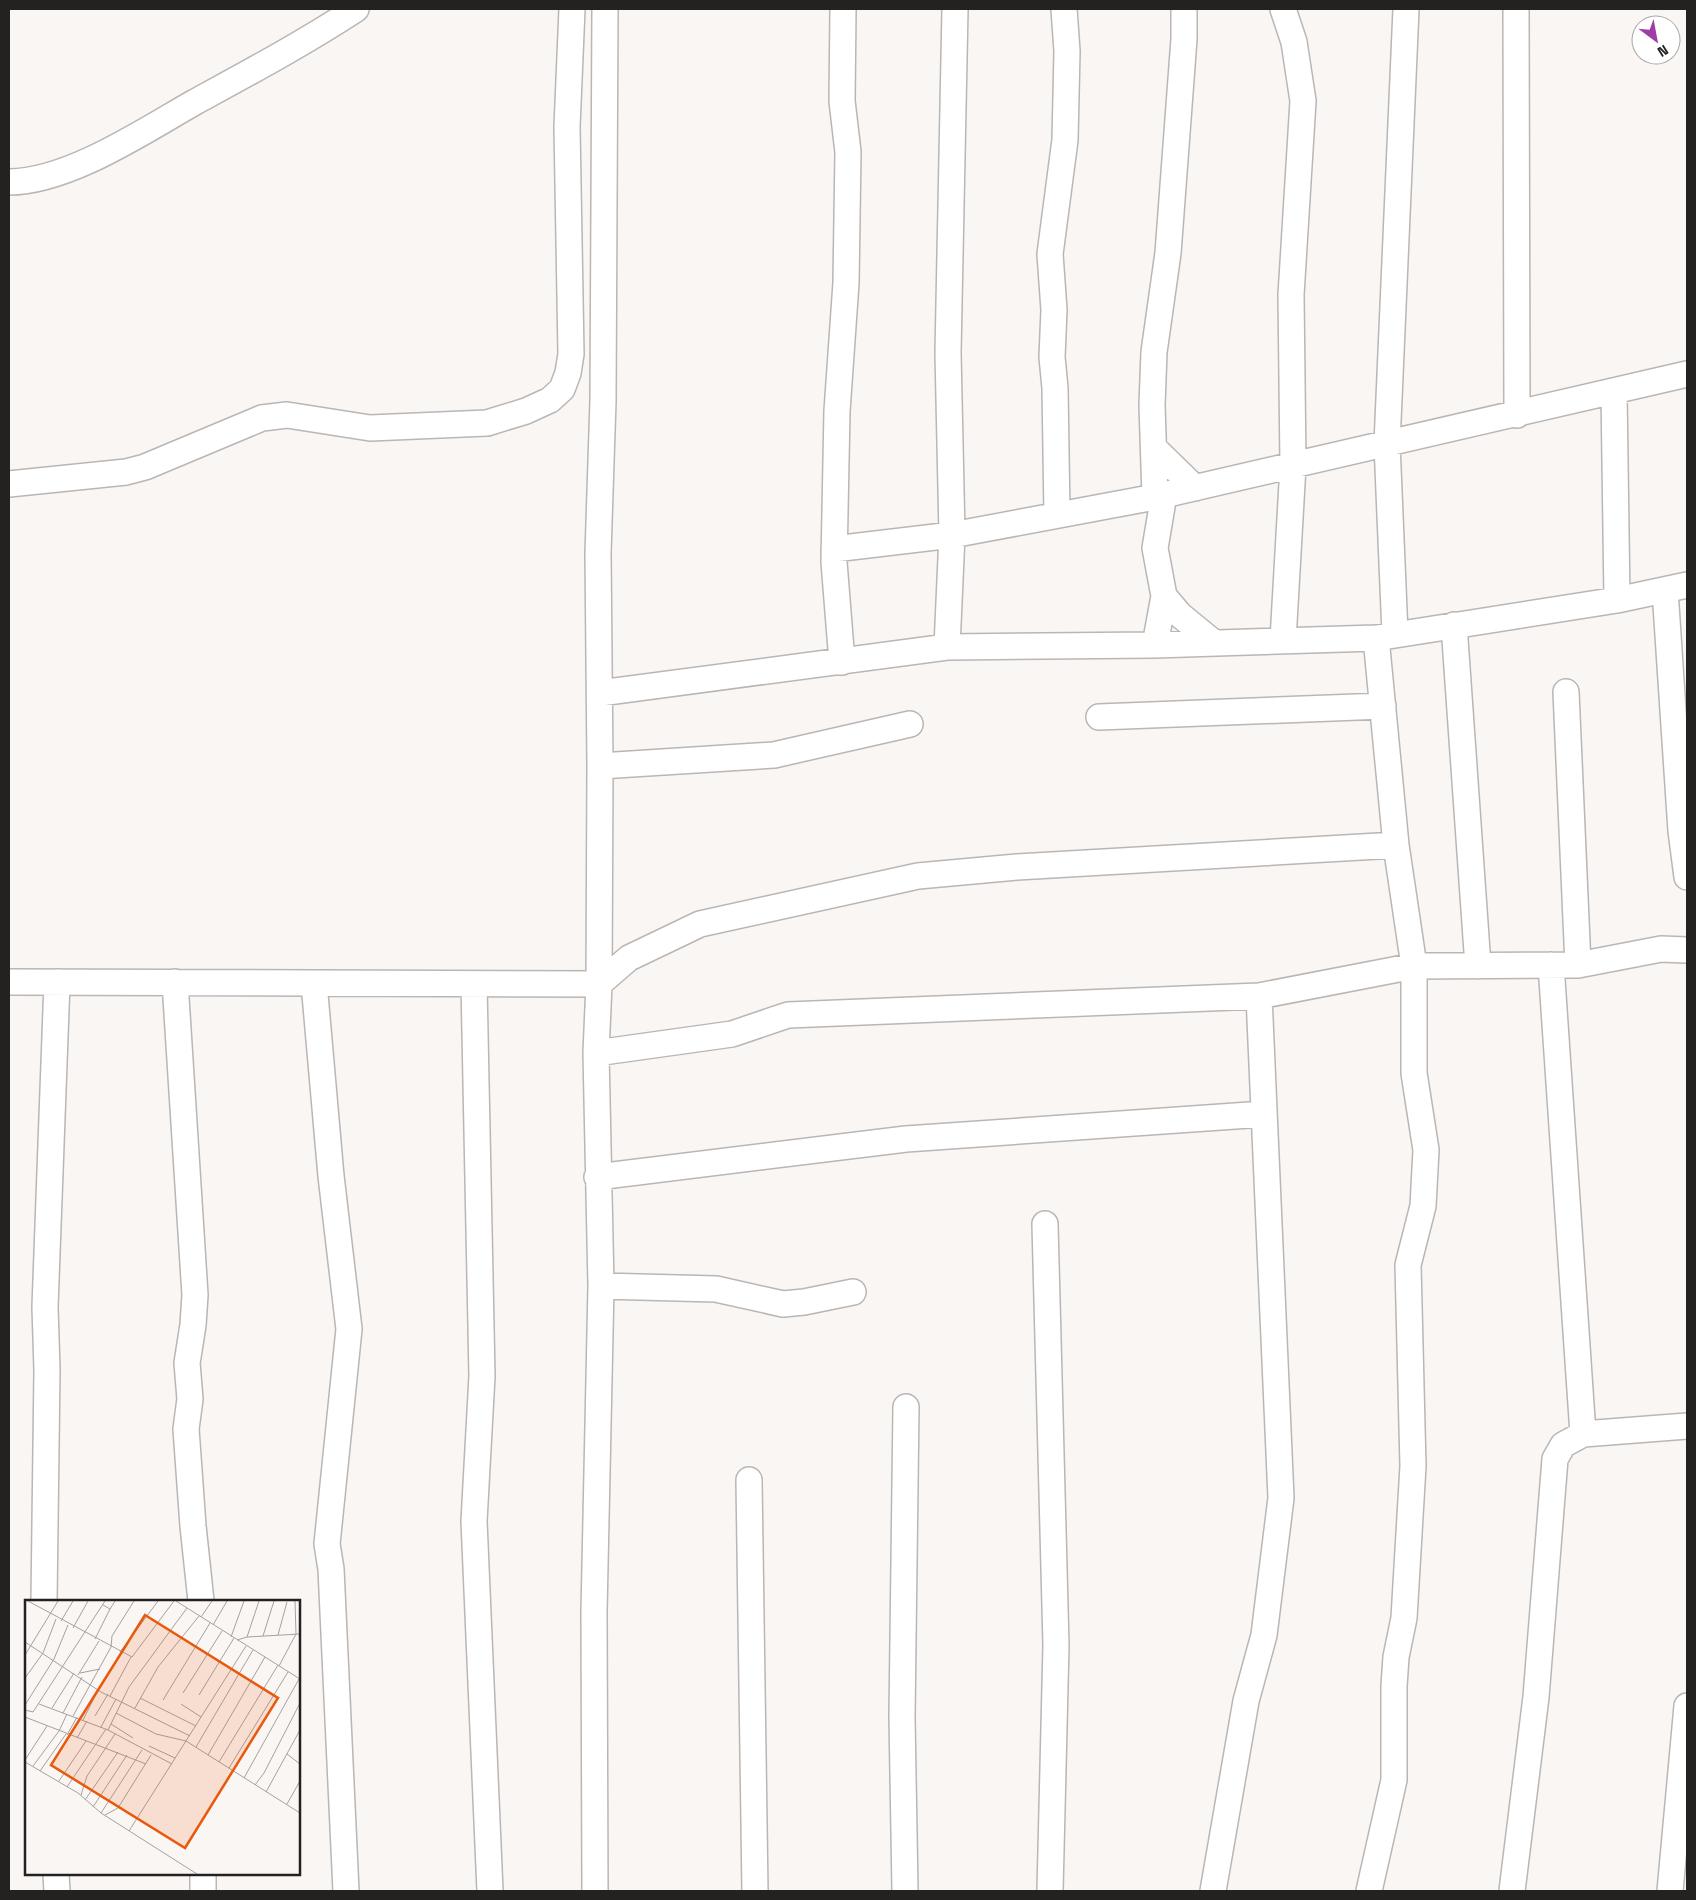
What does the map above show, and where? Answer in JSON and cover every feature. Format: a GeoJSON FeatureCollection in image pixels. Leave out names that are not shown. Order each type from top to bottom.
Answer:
{"type":"FeatureCollection","features":[{"type":"Feature","properties":{"kind":"street"},"geometry":{"type":"LineString","coordinates":[[9,182],[53,175],[120,144],[316,35],[356,9]]}},
{"type":"Feature","properties":{"kind":"street"},"geometry":{"type":"LineString","coordinates":[[9,484],[126,472],[145,467],[262,418],[287,415],[370,428],[465,426],[488,423],[526,411],[550,400],[562,389],[568,373],[570,354],[567,127],[572,9]]}},
{"type":"Feature","properties":{"kind":"street"},"geometry":{"type":"LineString","coordinates":[[595,1891],[594,1612],[600,1286],[596,1053],[599,984],[600,766],[598,553],[603,401],[605,9]]}},
{"type":"Feature","properties":{"kind":"street"},"geometry":{"type":"LineString","coordinates":[[842,9],[842,101],[848,152],[846,283],[836,411],[834,548],[842,662]]}},
{"type":"Feature","properties":{"kind":"street"},"geometry":{"type":"LineString","coordinates":[[947,647],[952,535],[948,353],[955,9]]}},
{"type":"Feature","properties":{"kind":"street"},"geometry":{"type":"LineString","coordinates":[[1057,515],[1055,388],[1052,349],[1054,310],[1050,254],[1065,140],[1067,51],[1064,9]]}},
{"type":"Feature","properties":{"kind":"street"},"geometry":{"type":"LineString","coordinates":[[1155,645],[1164,596],[1156,548],[1160,496],[1154,448],[1154,352],[1168,253],[1184,39],[1184,9]]}},
{"type":"Feature","properties":{"kind":"street"},"geometry":{"type":"LineString","coordinates":[[1283,9],[1294,42],[1303,100],[1291,295],[1293,466],[1283,640]]}},
{"type":"Feature","properties":{"kind":"street"},"geometry":{"type":"LineString","coordinates":[[1369,1891],[1394,1780],[1396,1716],[1394,1686],[1396,1657],[1404,1618],[1413,1466],[1408,1265],[1423,1206],[1426,1150],[1414,1073],[1414,966],[1396,846],[1383,706],[1386,636],[1387,444],[1406,9]]}},
{"type":"Feature","properties":{"kind":"street"},"geometry":{"type":"LineString","coordinates":[[1516,9],[1517,415]]}},
{"type":"Feature","properties":{"kind":"street"},"geometry":{"type":"LineString","coordinates":[[834,548],[952,535],[1160,496],[1517,415],[1687,374]]}},
{"type":"Feature","properties":{"kind":"street"},"geometry":{"type":"LineString","coordinates":[[1614,392],[1618,600]]}},
{"type":"Feature","properties":{"kind":"street"},"geometry":{"type":"LineString","coordinates":[[1154,448],[1195,488]]}},
{"type":"Feature","properties":{"kind":"street"},"geometry":{"type":"LineString","coordinates":[[600,693],[947,647],[1155,645],[1386,636],[1618,600],[1676,588],[1681,831],[1687,877]]}},
{"type":"Feature","properties":{"kind":"street"},"geometry":{"type":"LineString","coordinates":[[1164,596],[1180,615],[1213,642]]}},
{"type":"Feature","properties":{"kind":"street"},"geometry":{"type":"LineString","coordinates":[[1454,625],[1478,966]]}},
{"type":"Feature","properties":{"kind":"street"},"geometry":{"type":"LineString","coordinates":[[1566,692],[1578,965]]}},
{"type":"Feature","properties":{"kind":"street"},"geometry":{"type":"LineString","coordinates":[[1099,717],[1383,706]]}},
{"type":"Feature","properties":{"kind":"street"},"geometry":{"type":"LineString","coordinates":[[600,766],[774,755],[910,724]]}},
{"type":"Feature","properties":{"kind":"street"},"geometry":{"type":"LineString","coordinates":[[9,982],[599,984],[629,958],[700,924],[918,876],[1016,867],[1396,846]]}},
{"type":"Feature","properties":{"kind":"street"},"geometry":{"type":"LineString","coordinates":[[596,1053],[732,1034],[768,1021],[806,1014],[824,1016],[1259,996],[1414,966],[1578,965],[1661,949],[1687,950]]}},
{"type":"Feature","properties":{"kind":"street"},"geometry":{"type":"LineString","coordinates":[[1551,965],[1583,1434]]}},
{"type":"Feature","properties":{"kind":"street"},"geometry":{"type":"LineString","coordinates":[[44,1600],[47,1370],[45,1307],[57,982]]}},
{"type":"Feature","properties":{"kind":"street"},"geometry":{"type":"LineString","coordinates":[[175,982],[195,1295],[194,1325],[187,1363],[190,1399],[186,1429],[201,1600]]}},
{"type":"Feature","properties":{"kind":"street"},"geometry":{"type":"LineString","coordinates":[[314,983],[331,1176],[349,1329],[344,1361],[328,1544],[331,1569],[346,1891]]}},
{"type":"Feature","properties":{"kind":"street"},"geometry":{"type":"LineString","coordinates":[[474,984],[482,1376],[474,1521],[490,1891]]}},
{"type":"Feature","properties":{"kind":"street"},"geometry":{"type":"LineString","coordinates":[[1213,1891],[1246,1701],[1264,1636],[1281,1498],[1259,996]]}},
{"type":"Feature","properties":{"kind":"street"},"geometry":{"type":"LineString","coordinates":[[597,1177],[906,1140],[1264,1114]]}},
{"type":"Feature","properties":{"kind":"street"},"geometry":{"type":"LineString","coordinates":[[1044,1224],[1056,1645],[1050,1891]]}},
{"type":"Feature","properties":{"kind":"street"},"geometry":{"type":"LineString","coordinates":[[600,1286],[716,1289],[783,1304],[804,1302],[853,1292]]}},
{"type":"Feature","properties":{"kind":"street"},"geometry":{"type":"LineString","coordinates":[[905,1891],[902,1717],[906,1407]]}},
{"type":"Feature","properties":{"kind":"street"},"geometry":{"type":"LineString","coordinates":[[1512,1891],[1536,1697],[1556,1459],[1563,1445],[1583,1434],[1687,1426]]}},
{"type":"Feature","properties":{"kind":"street"},"geometry":{"type":"LineString","coordinates":[[749,1480],[755,1891]]}},
{"type":"Feature","properties":{"kind":"street"},"geometry":{"type":"LineString","coordinates":[[1670,1891],[1687,1706]]}},
{"type":"Feature","properties":{"kind":"street"},"geometry":{"type":"LineString","coordinates":[[56,1875],[57,1891]]}},
{"type":"Feature","properties":{"kind":"street"},"geometry":{"type":"LineString","coordinates":[[203,1875],[203,1891]]}}]}
